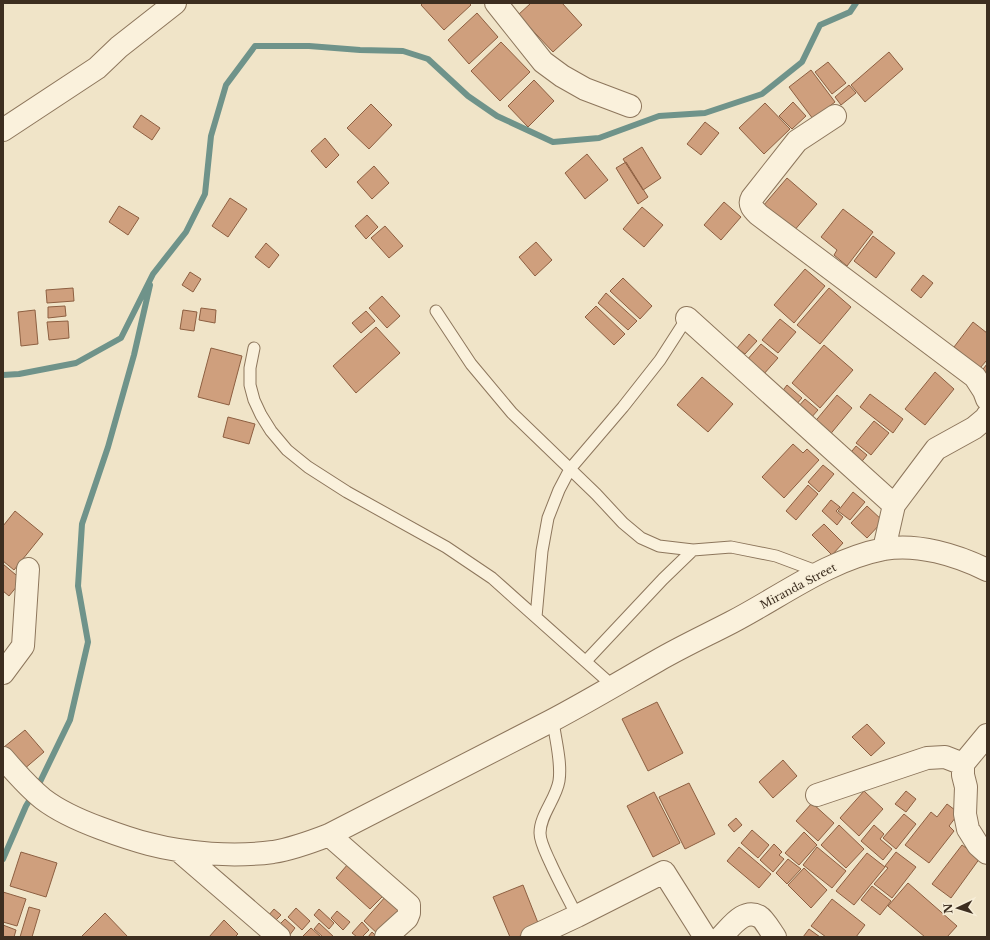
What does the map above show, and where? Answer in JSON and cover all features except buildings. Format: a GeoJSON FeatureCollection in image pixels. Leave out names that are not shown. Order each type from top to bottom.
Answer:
{"type":"FeatureCollection","features":[{"type":"Feature","properties":{"kind":"street"},"geometry":{"type":"LineString","coordinates":[[3,130],[96,68],[119,47],[175,3]]}},
{"type":"Feature","properties":{"kind":"street"},"geometry":{"type":"LineString","coordinates":[[496,3],[543,62],[562,76],[586,89],[630,106]]}},
{"type":"Feature","properties":{"kind":"street"},"geometry":{"type":"LineString","coordinates":[[834,116],[797,141],[752,198],[750,202],[751,206],[759,215],[974,378],[984,391],[987,400]]}},
{"type":"Feature","properties":{"kind":"street"},"geometry":{"type":"LineString","coordinates":[[688,318],[894,505]]}},
{"type":"Feature","properties":{"kind":"street"},"geometry":{"type":"LineString","coordinates":[[884,549],[894,505],[936,449],[974,428],[987,416]]}},
{"type":"Feature","properties":{"kind":"street","name":"Miranda Street"},"geometry":{"type":"LineString","coordinates":[[3,758],[25,782],[44,799],[63,811],[87,823],[119,835],[150,845],[210,854],[274,852],[329,835],[553,720],[659,660],[748,614],[820,572],[859,556],[884,549],[901,547],[947,554],[972,562],[987,570]]}},
{"type":"Feature","properties":{"kind":"street"},"geometry":{"type":"LineString","coordinates":[[3,673],[23,646],[28,569]]}},
{"type":"Feature","properties":{"kind":"street"},"geometry":{"type":"LineString","coordinates":[[987,735],[963,764],[966,787],[965,814],[968,829],[978,846],[987,853]]}},
{"type":"Feature","properties":{"kind":"street"},"geometry":{"type":"LineString","coordinates":[[816,795],[927,758],[945,757],[963,764]]}},
{"type":"Feature","properties":{"kind":"street"},"geometry":{"type":"LineString","coordinates":[[329,835],[409,906],[407,918],[386,937]]}},
{"type":"Feature","properties":{"kind":"street"},"geometry":{"type":"LineString","coordinates":[[178,850],[279,937]]}},
{"type":"Feature","properties":{"kind":"street"},"geometry":{"type":"LineString","coordinates":[[532,937],[664,872],[705,937]]}},
{"type":"Feature","properties":{"kind":"street"},"geometry":{"type":"LineString","coordinates":[[721,937],[737,920],[743,916],[751,914],[760,917],[775,937]]}},
{"type":"Feature","properties":{"kind":"lane"},"geometry":{"type":"LineString","coordinates":[[436,311],[471,364],[512,413],[596,494],[623,523],[641,538],[659,546],[693,550],[731,547],[776,556],[820,572]]}},
{"type":"Feature","properties":{"kind":"lane"},"geometry":{"type":"LineString","coordinates":[[536,617],[542,551],[548,518],[559,490],[570,469],[623,408],[660,360],[688,318]]}},
{"type":"Feature","properties":{"kind":"lane"},"geometry":{"type":"LineString","coordinates":[[254,348],[250,368],[250,385],[254,400],[271,431],[286,450],[308,467],[347,492],[446,546],[492,578],[613,686]]}},
{"type":"Feature","properties":{"kind":"lane"},"geometry":{"type":"LineString","coordinates":[[586,661],[663,579],[693,550]]}},
{"type":"Feature","properties":{"kind":"lane"},"geometry":{"type":"LineString","coordinates":[[553,720],[559,762],[559,781],[553,798],[543,817],[540,833],[544,848],[559,882],[577,916]]}},
{"type":"Feature","properties":{"kind":"waterway"},"geometry":{"type":"LineString","coordinates":[[3,375],[19,374],[76,363],[121,338],[153,274],[186,232],[205,194],[211,136],[226,85],[255,46],[309,46],[360,50],[403,51],[428,59],[468,96],[497,116],[553,142],[599,138],[659,116],[705,113],[762,94],[802,62],[820,25],[850,12],[856,3]]}},
{"type":"Feature","properties":{"kind":"waterway"},"geometry":{"type":"LineString","coordinates":[[3,859],[26,806],[38,786],[70,720],[88,642],[78,586],[82,524],[108,447],[134,355],[150,285]]}}]}
